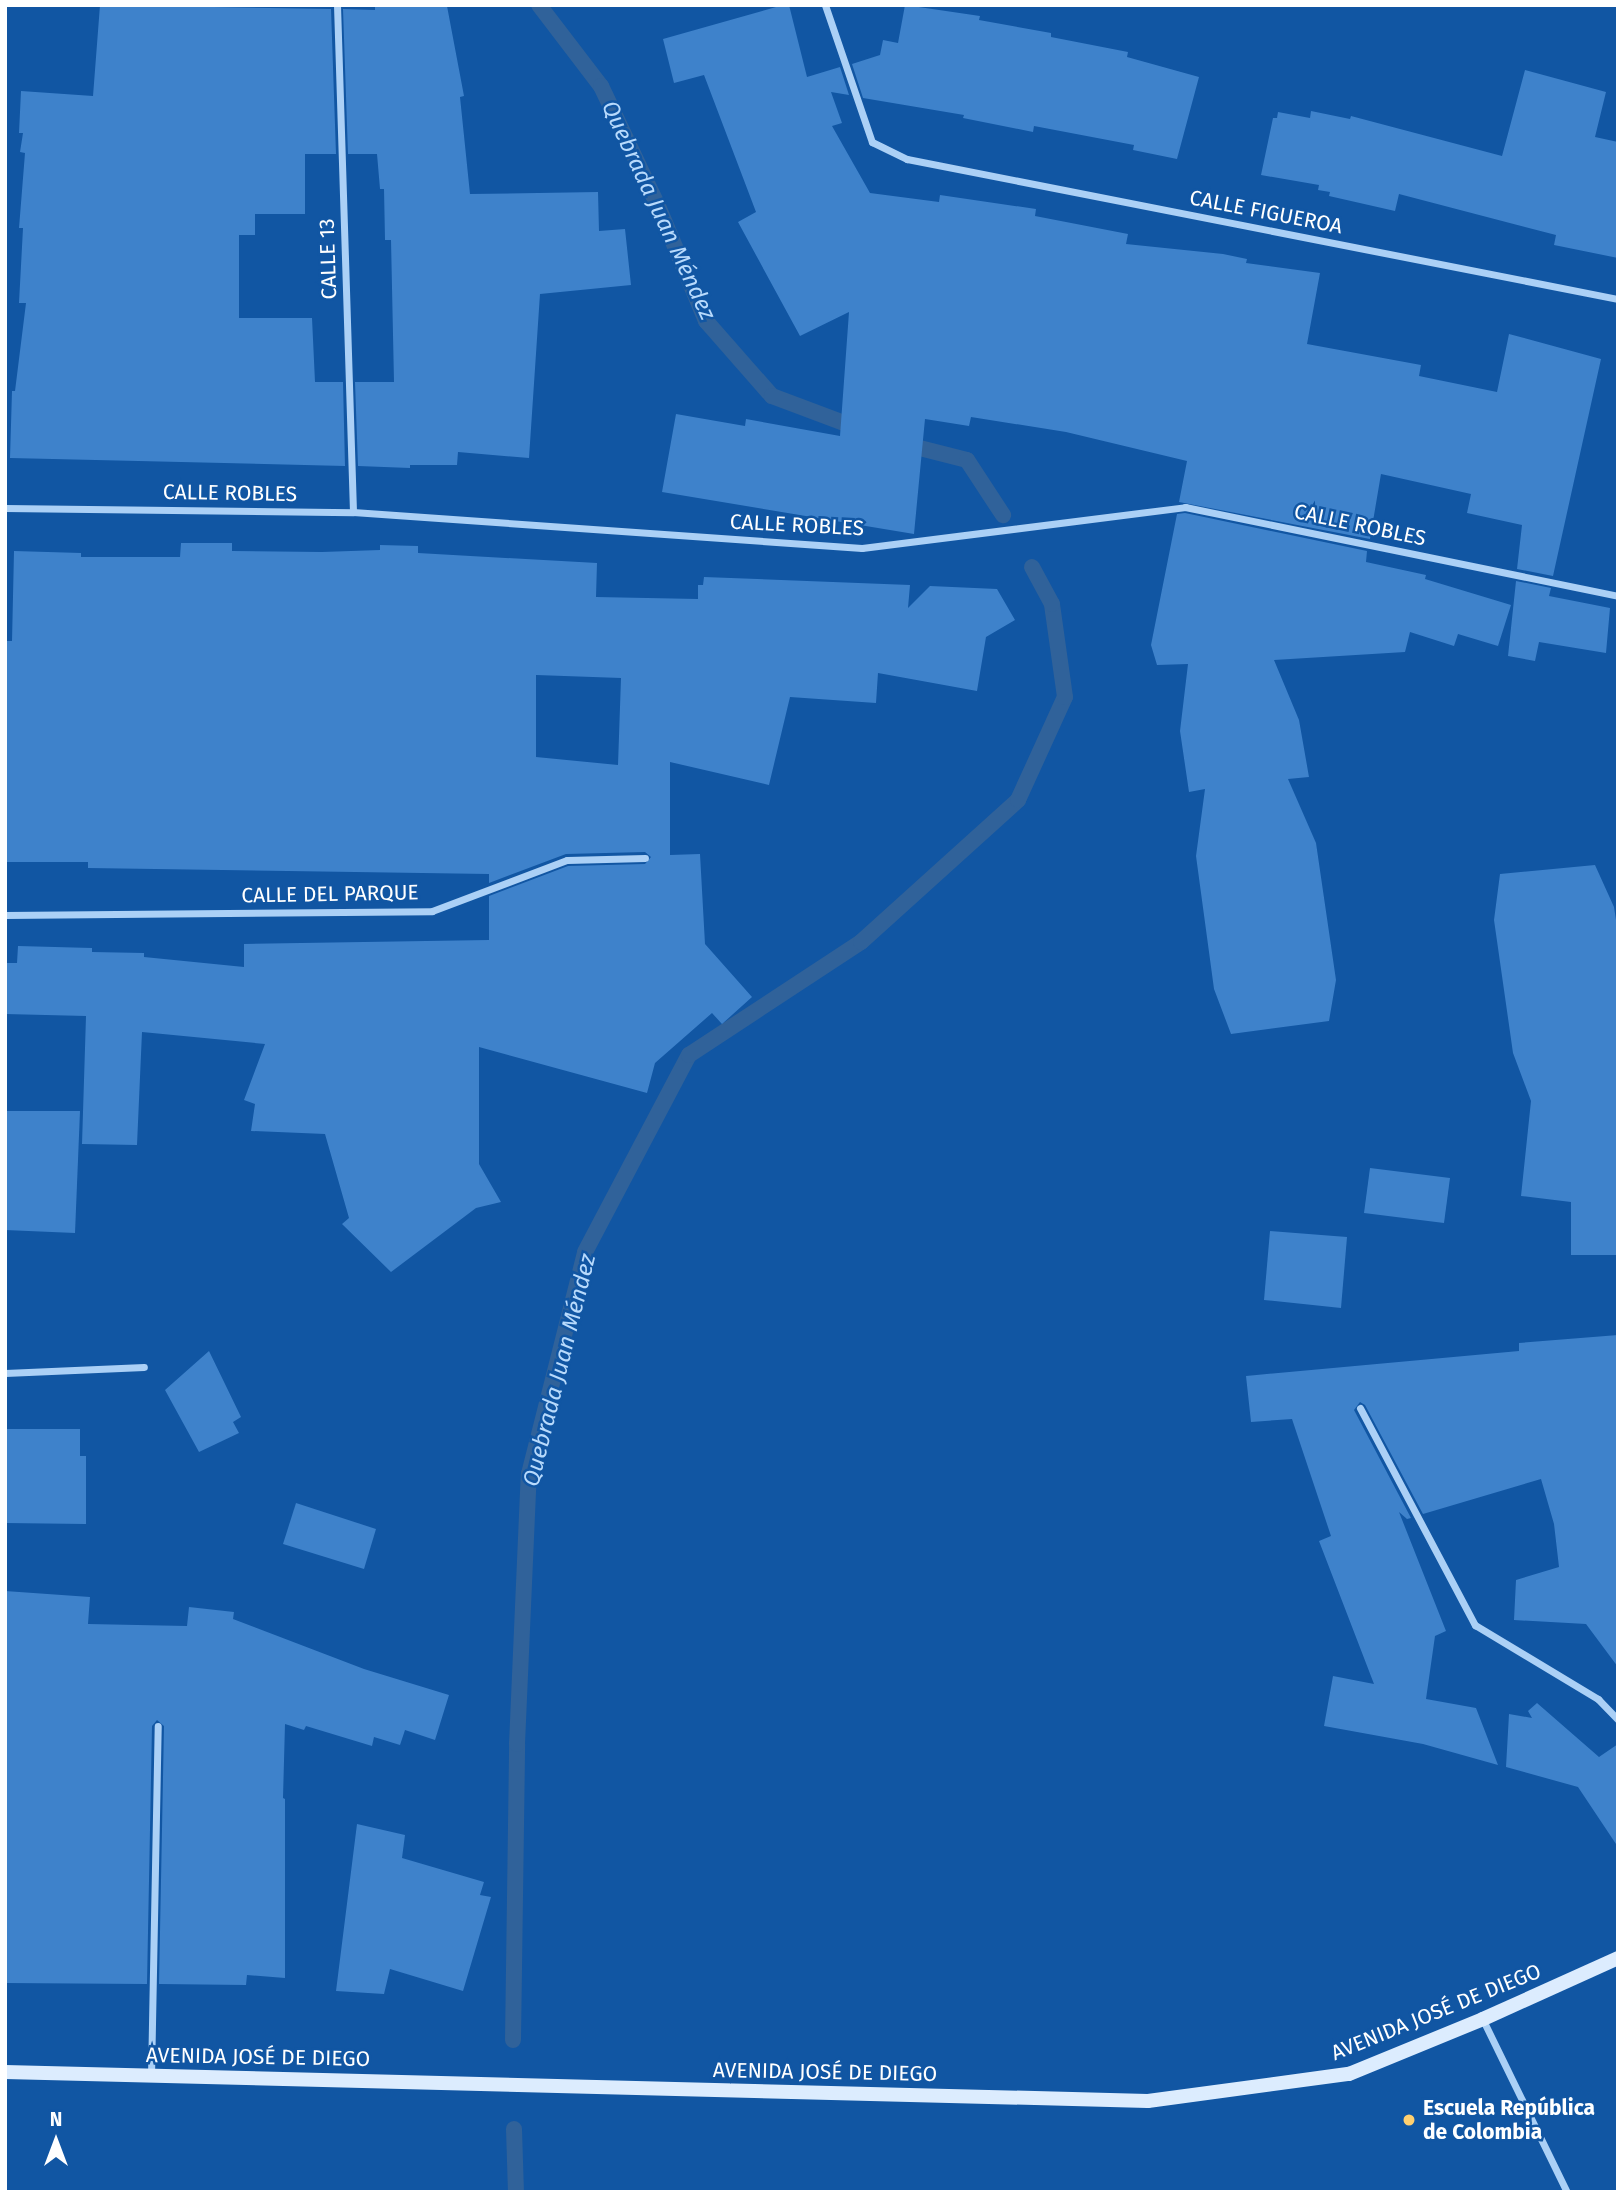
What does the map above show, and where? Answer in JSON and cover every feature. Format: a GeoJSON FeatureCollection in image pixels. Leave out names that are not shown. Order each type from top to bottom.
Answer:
{"type":"FeatureCollection","features":[{"type":"Feature","properties":{"kind":"street","name":"CALLE 13"},"geometry":{"type":"LineString","coordinates":[[337,5],[354,512]]}},
{"type":"Feature","properties":{"kind":"street","name":"CALLE FIGUEROA"},"geometry":{"type":"LineString","coordinates":[[825,5],[872,142],[907,159],[1618,299]]}},
{"type":"Feature","properties":{"kind":"street","name":"CALLE ROBLES"},"geometry":{"type":"LineString","coordinates":[[5,508],[354,512],[862,548],[1185,507],[1618,596]]}},
{"type":"Feature","properties":{"kind":"street","name":"CALLE DEL PARQUE"},"geometry":{"type":"LineString","coordinates":[[5,915],[432,911],[567,860],[645,858]]}},
{"type":"Feature","properties":{"kind":"street"},"geometry":{"type":"LineString","coordinates":[[5,1373],[144,1367]]}},
{"type":"Feature","properties":{"kind":"street"},"geometry":{"type":"LineString","coordinates":[[1360,1408],[1475,1625],[1598,1699],[1618,1720]]}},
{"type":"Feature","properties":{"kind":"street"},"geometry":{"type":"LineString","coordinates":[[151,2076],[158,1726]]}},
{"type":"Feature","properties":{"kind":"street","name":"AVENIDA JOSÉ DE DIEGO"},"geometry":{"type":"LineString","coordinates":[[5,2072],[1148,2101],[1349,2074],[1483,2019],[1618,1958]]}},
{"type":"Feature","properties":{"kind":"street"},"geometry":{"type":"LineString","coordinates":[[1483,2019],[1567,2192]]}},
{"type":"Feature","properties":{"kind":"building"},"geometry":{"type":"Polygon","coordinates":[[[100,5],[331,9],[336,154],[305,154],[305,214],[255,214],[255,235],[239,235],[239,318],[312,318],[315,382],[343,382],[345,466],[10,458],[12,391],[15,391],[26,303],[19,303],[23,228],[19,228],[25,153],[20,152],[23,133],[19,133],[21,91],[93,96],[100,5]]]}},
{"type":"Feature","properties":{"kind":"building"},"geometry":{"type":"Polygon","coordinates":[[[375,5],[447,6],[464,96],[460,97],[470,194],[598,192],[599,231],[625,229],[631,285],[540,294],[529,458],[458,452],[457,465],[410,465],[410,468],[358,466],[355,382],[394,382],[391,240],[385,240],[384,189],[380,189],[377,154],[348,154],[343,9],[375,10],[375,5]]]}},
{"type":"Feature","properties":{"kind":"building"},"geometry":{"type":"Polygon","coordinates":[[[789,5],[807,77],[840,67],[849,95],[831,92],[842,123],[832,126],[870,193],[939,202],[940,195],[1036,209],[1035,216],[1128,234],[1126,244],[1223,254],[1247,259],[1246,263],[1320,273],[1307,344],[1421,365],[1419,376],[1497,392],[1509,334],[1601,359],[1553,576],[1517,569],[1522,525],[1467,513],[1471,494],[1381,474],[1370,539],[1179,502],[1187,461],[1066,432],[971,417],[969,426],[925,419],[914,534],[662,492],[676,414],[745,426],[746,419],[840,436],[849,312],[800,336],[738,222],[756,212],[704,75],[674,83],[663,39],[789,5]]]}},
{"type":"Feature","properties":{"kind":"building"},"geometry":{"type":"Polygon","coordinates":[[[905,5],[980,16],[979,20],[1051,33],[1051,37],[1128,52],[1127,57],[1199,77],[1177,159],[1133,150],[1134,145],[1034,126],[1033,132],[963,118],[964,115],[863,98],[852,64],[880,55],[883,40],[898,43],[905,5]]]}},
{"type":"Feature","properties":{"kind":"building"},"geometry":{"type":"Polygon","coordinates":[[[1525,70],[1606,92],[1595,137],[1618,142],[1618,258],[1554,245],[1556,235],[1399,194],[1395,211],[1329,196],[1330,192],[1318,190],[1319,185],[1261,175],[1273,118],[1277,118],[1278,112],[1310,118],[1311,111],[1350,119],[1351,116],[1502,156],[1525,70]]]}},
{"type":"Feature","properties":{"kind":"building"},"geometry":{"type":"Polygon","coordinates":[[[1185,513],[1367,551],[1366,562],[1426,575],[1425,579],[1511,605],[1498,646],[1458,634],[1454,646],[1410,632],[1405,652],[1274,660],[1299,720],[1309,777],[1288,779],[1316,843],[1336,980],[1329,1021],[1231,1034],[1214,989],[1196,856],[1205,789],[1189,792],[1180,731],[1188,664],[1157,665],[1151,645],[1177,514],[1185,513]]]}},
{"type":"Feature","properties":{"kind":"building"},"geometry":{"type":"Polygon","coordinates":[[[181,543],[232,543],[232,551],[322,552],[380,550],[380,545],[418,546],[418,553],[597,563],[596,597],[698,599],[698,585],[703,585],[704,577],[910,585],[908,608],[930,586],[997,589],[1015,620],[986,637],[977,691],[878,673],[876,703],[790,697],[769,785],[670,762],[670,855],[700,854],[705,944],[752,997],[722,1024],[712,1013],[655,1063],[647,1093],[479,1047],[479,1164],[501,1202],[476,1208],[391,1272],[342,1224],[349,1218],[325,1134],[251,1131],[255,1104],[244,1100],[265,1044],[142,1032],[137,1145],[82,1144],[86,1016],[5,1014],[5,963],[17,963],[18,946],[92,948],[92,952],[144,953],[144,957],[244,967],[244,944],[489,940],[489,896],[568,866],[645,864],[651,857],[645,852],[566,854],[489,883],[489,874],[88,868],[88,862],[5,862],[5,641],[12,641],[14,551],[81,553],[81,557],[180,557],[181,543]],[[536,675],[536,757],[618,765],[621,678],[536,675]]]}},
{"type":"Feature","properties":{"kind":"building"},"geometry":{"type":"Polygon","coordinates":[[[1516,581],[1551,588],[1549,596],[1610,608],[1606,653],[1539,642],[1535,661],[1508,656],[1516,581]]]}},
{"type":"Feature","properties":{"kind":"building"},"geometry":{"type":"Polygon","coordinates":[[[1595,865],[1614,907],[1618,933],[1618,1255],[1571,1255],[1571,1202],[1521,1196],[1531,1101],[1513,1053],[1494,920],[1500,874],[1595,865]]]}},
{"type":"Feature","properties":{"kind":"building"},"geometry":{"type":"Polygon","coordinates":[[[5,1111],[80,1111],[75,1233],[5,1230],[5,1111]]]}},
{"type":"Feature","properties":{"kind":"building"},"geometry":{"type":"Polygon","coordinates":[[[1370,1168],[1450,1178],[1444,1223],[1364,1213],[1370,1168]]]}},
{"type":"Feature","properties":{"kind":"building"},"geometry":{"type":"Polygon","coordinates":[[[1270,1231],[1347,1237],[1341,1308],[1264,1300],[1270,1231]]]}},
{"type":"Feature","properties":{"kind":"building"},"geometry":{"type":"Polygon","coordinates":[[[1618,1335],[1618,1667],[1586,1624],[1514,1620],[1516,1580],[1559,1567],[1554,1524],[1541,1479],[1423,1514],[1365,1405],[1360,1402],[1354,1410],[1411,1518],[1407,1519],[1399,1512],[1446,1631],[1435,1636],[1426,1699],[1476,1708],[1498,1765],[1423,1744],[1324,1726],[1333,1676],[1374,1684],[1319,1541],[1331,1536],[1292,1419],[1251,1422],[1246,1376],[1519,1351],[1519,1343],[1618,1335]]]}},
{"type":"Feature","properties":{"kind":"building"},"geometry":{"type":"Polygon","coordinates":[[[209,1351],[241,1417],[233,1422],[239,1433],[199,1452],[165,1390],[209,1351]]]}},
{"type":"Feature","properties":{"kind":"building"},"geometry":{"type":"Polygon","coordinates":[[[5,1429],[80,1429],[80,1456],[86,1456],[86,1524],[5,1523],[5,1429]]]}},
{"type":"Feature","properties":{"kind":"building"},"geometry":{"type":"Polygon","coordinates":[[[296,1503],[376,1529],[364,1569],[283,1544],[296,1503]]]}},
{"type":"Feature","properties":{"kind":"building"},"geometry":{"type":"Polygon","coordinates":[[[5,1591],[90,1597],[88,1624],[187,1626],[189,1607],[234,1612],[233,1619],[364,1669],[449,1695],[435,1740],[405,1730],[400,1745],[374,1737],[372,1746],[306,1726],[304,1730],[285,1724],[285,1978],[247,1975],[246,1985],[159,1984],[164,1726],[157,1720],[152,1726],[147,1984],[5,1983],[5,1591]]]}},
{"type":"Feature","properties":{"kind":"building"},"geometry":{"type":"Polygon","coordinates":[[[1537,1703],[1599,1757],[1618,1744],[1618,1847],[1578,1787],[1506,1767],[1509,1714],[1532,1718],[1528,1711],[1537,1703]]]}},
{"type":"Feature","properties":{"kind":"building"},"geometry":{"type":"Polygon","coordinates":[[[357,1824],[405,1835],[402,1858],[484,1882],[480,1895],[491,1897],[463,1991],[390,1969],[384,1994],[336,1991],[357,1824]]]}},
{"type":"Feature","properties":{"kind":"waterway","name":"Quebrada Juan Méndez"},"geometry":{"type":"LineString","coordinates":[[539,5],[601,86],[658,206],[706,321],[772,396],[860,429]]}},
{"type":"Feature","properties":{"kind":"waterway","name":"Quebrada Juan Méndez"},"geometry":{"type":"LineString","coordinates":[[904,444],[967,460],[1003,515]]}},
{"type":"Feature","properties":{"kind":"waterway","name":"Quebrada Juan Méndez"},"geometry":{"type":"LineString","coordinates":[[513,2040],[517,1744],[529,1474],[585,1252],[689,1055],[861,942],[1018,800],[1065,697],[1052,604],[1032,567]]}},
{"type":"Feature","properties":{"kind":"waterway","name":"Quebrada Juan Méndez"},"geometry":{"type":"LineString","coordinates":[[514,2129],[516,2192]]}},
{"type":"Feature","properties":{"kind":"place","name":"Escuela República de Colombia"},"geometry":{"type":"Point","coordinates":[1409,2120]}}]}
